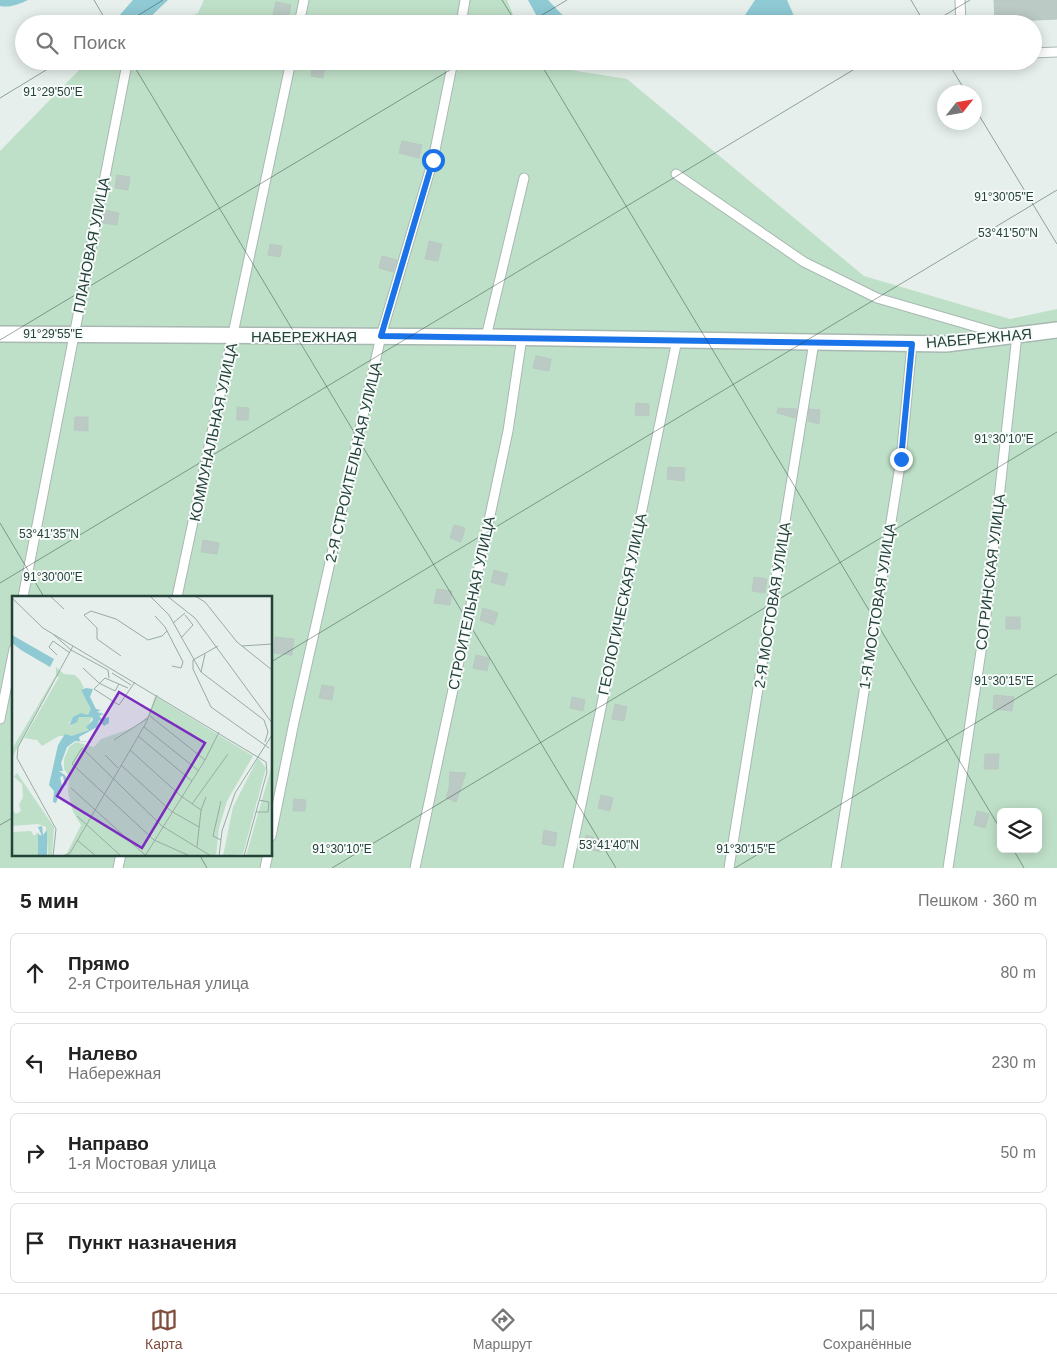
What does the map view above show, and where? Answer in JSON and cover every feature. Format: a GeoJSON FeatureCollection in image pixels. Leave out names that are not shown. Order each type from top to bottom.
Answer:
{"type":"FeatureCollection","features":[{"type":"Feature","properties":{"kind":"street","name":"НАБЕРЕЖНАЯ"},"geometry":{"type":"LineString","coordinates":[[0,334],[522,337],[946,344],[1057,330]]}},
{"type":"Feature","properties":{"kind":"lane"},"geometry":{"type":"LineString","coordinates":[[301,15],[304,0]]}},
{"type":"Feature","properties":{"kind":"lane"},"geometry":{"type":"LineString","coordinates":[[462,15],[465,0]]}},
{"type":"Feature","properties":{"kind":"lane"},"geometry":{"type":"LineString","coordinates":[[960,0],[961,15]]}},
{"type":"Feature","properties":{"kind":"lane"},"geometry":{"type":"LineString","coordinates":[[1042,53],[1057,52]]}},
{"type":"Feature","properties":{"kind":"lane","name":"ПЛАНОВАЯ УЛИЦА"},"geometry":{"type":"LineString","coordinates":[[24,596],[126,70]]}},
{"type":"Feature","properties":{"kind":"lane","name":"КОММУНАЛЬНАЯ УЛИЦА"},"geometry":{"type":"LineString","coordinates":[[178,596],[289,70]]}},
{"type":"Feature","properties":{"kind":"lane","name":"2-Я СТРОИТЕЛЬНАЯ УЛИЦА"},"geometry":{"type":"LineString","coordinates":[[272,831],[294,722],[381,336],[433,160],[451,70]]}},
{"type":"Feature","properties":{"kind":"lane"},"geometry":{"type":"LineString","coordinates":[[676,174],[804,262],[877,298],[1012,336]]}},
{"type":"Feature","properties":{"kind":"lane"},"geometry":{"type":"LineString","coordinates":[[486,337],[524,178]]}},
{"type":"Feature","properties":{"kind":"lane","name":"СОГРИНСКАЯ УЛИЦА"},"geometry":{"type":"LineString","coordinates":[[948,868],[984,625],[1012,336]]}},
{"type":"Feature","properties":{"kind":"lane","name":"СТРОИТЕЛЬНАЯ УЛИЦА"},"geometry":{"type":"LineString","coordinates":[[415,868],[508,431],[522,337]]}},
{"type":"Feature","properties":{"kind":"lane","name":"ГЕОЛОГИЧЕСКАЯ УЛИЦА"},"geometry":{"type":"LineString","coordinates":[[568,868],[677,340]]}},
{"type":"Feature","properties":{"kind":"lane","name":"2-Я МОСТОВАЯ УЛИЦА"},"geometry":{"type":"LineString","coordinates":[[729,868],[814,342]]}},
{"type":"Feature","properties":{"kind":"lane","name":"1-Я МОСТОВАЯ УЛИЦА"},"geometry":{"type":"LineString","coordinates":[[836,868],[901,459],[912,344]]}},
{"type":"Feature","properties":{"kind":"lane"},"geometry":{"type":"LineString","coordinates":[[0,718],[12,659]]}},
{"type":"Feature","properties":{"kind":"green space"},"geometry":{"type":"Polygon","coordinates":[[[204,0],[507,0],[513,15],[194,15],[198,13],[204,0]]]}},
{"type":"Feature","properties":{"kind":"green space"},"geometry":{"type":"Polygon","coordinates":[[[79,70],[571,70],[627,79],[864,276],[1010,319],[1057,309],[1057,868],[0,868],[0,151],[79,70]]]}},
{"type":"Feature","properties":{"kind":"water"},"geometry":{"type":"Polygon","coordinates":[[[0,0],[28,0],[14,5],[0,6],[0,0]]]}},
{"type":"Feature","properties":{"kind":"water"},"geometry":{"type":"Polygon","coordinates":[[[133,0],[168,0],[152,15],[120,15],[133,0]]]}},
{"type":"Feature","properties":{"kind":"water"},"geometry":{"type":"Polygon","coordinates":[[[528,0],[548,0],[562,15],[536,15],[528,0]]]}},
{"type":"Feature","properties":{"kind":"water"},"geometry":{"type":"Polygon","coordinates":[[[755,0],[787,0],[794,15],[745,15],[755,0]]]}},
{"type":"Feature","properties":{"kind":"building"},"geometry":{"type":"Polygon","coordinates":[[[994,0],[1057,0],[1057,19],[1042,20],[1042,15],[995,15],[994,0]]]}},
{"type":"Feature","properties":{"kind":"building"},"geometry":{"type":"Polygon","coordinates":[[[276,2],[291,5],[288,15],[273,14],[276,2]]]}},
{"type":"Feature","properties":{"kind":"building"},"geometry":{"type":"Polygon","coordinates":[[[312,70],[324,70],[323,78],[311,76],[312,70]]]}},
{"type":"Feature","properties":{"kind":"building"},"geometry":{"type":"Polygon","coordinates":[[[402,141],[422,145],[419,158],[399,153],[402,141]]]}},
{"type":"Feature","properties":{"kind":"building"},"geometry":{"type":"Polygon","coordinates":[[[117,175],[130,177],[128,190],[115,188],[117,175]]]}},
{"type":"Feature","properties":{"kind":"building"},"geometry":{"type":"Polygon","coordinates":[[[105,210],[119,213],[117,225],[102,223],[105,210]]]}},
{"type":"Feature","properties":{"kind":"building"},"geometry":{"type":"Polygon","coordinates":[[[429,241],[442,244],[438,261],[425,259],[429,241]]]}},
{"type":"Feature","properties":{"kind":"building"},"geometry":{"type":"Polygon","coordinates":[[[270,244],[282,246],[280,257],[268,255],[270,244]]]}},
{"type":"Feature","properties":{"kind":"building"},"geometry":{"type":"Polygon","coordinates":[[[382,256],[397,260],[393,272],[379,268],[382,256]]]}},
{"type":"Feature","properties":{"kind":"building"},"geometry":{"type":"Polygon","coordinates":[[[536,356],[551,359],[549,371],[533,368],[536,356]]]}},
{"type":"Feature","properties":{"kind":"building"},"geometry":{"type":"Polygon","coordinates":[[[636,403],[649,404],[649,416],[635,415],[636,403]]]}},
{"type":"Feature","properties":{"kind":"building"},"geometry":{"type":"Polygon","coordinates":[[[237,407],[249,408],[248,420],[237,420],[237,407]]]}},
{"type":"Feature","properties":{"kind":"building"},"geometry":{"type":"Polygon","coordinates":[[[778,408],[797,409],[795,418],[777,413],[778,408]]]}},
{"type":"Feature","properties":{"kind":"building"},"geometry":{"type":"Polygon","coordinates":[[[809,409],[820,410],[819,424],[808,421],[809,409]]]}},
{"type":"Feature","properties":{"kind":"building"},"geometry":{"type":"Polygon","coordinates":[[[75,417],[88,417],[88,431],[74,430],[75,417]]]}},
{"type":"Feature","properties":{"kind":"building"},"geometry":{"type":"Polygon","coordinates":[[[668,467],[685,468],[684,481],[667,479],[668,467]]]}},
{"type":"Feature","properties":{"kind":"building"},"geometry":{"type":"Polygon","coordinates":[[[454,525],[465,528],[461,542],[450,538],[454,525]]]}},
{"type":"Feature","properties":{"kind":"building"},"geometry":{"type":"Polygon","coordinates":[[[203,540],[219,543],[217,554],[201,552],[203,540]]]}},
{"type":"Feature","properties":{"kind":"building"},"geometry":{"type":"Polygon","coordinates":[[[494,570],[508,574],[504,586],[491,582],[494,570]]]}},
{"type":"Feature","properties":{"kind":"building"},"geometry":{"type":"Polygon","coordinates":[[[754,577],[767,579],[765,593],[752,591],[754,577]]]}},
{"type":"Feature","properties":{"kind":"building"},"geometry":{"type":"Polygon","coordinates":[[[437,589],[452,591],[450,605],[434,603],[437,589]]]}},
{"type":"Feature","properties":{"kind":"building"},"geometry":{"type":"Polygon","coordinates":[[[483,608],[498,613],[494,625],[480,620],[483,608]]]}},
{"type":"Feature","properties":{"kind":"building"},"geometry":{"type":"Polygon","coordinates":[[[1006,617],[1020,617],[1020,629],[1006,629],[1006,617]]]}},
{"type":"Feature","properties":{"kind":"building"},"geometry":{"type":"Polygon","coordinates":[[[275,637],[294,639],[292,655],[274,653],[275,637]]]}},
{"type":"Feature","properties":{"kind":"building"},"geometry":{"type":"Polygon","coordinates":[[[476,655],[490,658],[487,671],[473,668],[476,655]]]}},
{"type":"Feature","properties":{"kind":"building"},"geometry":{"type":"Polygon","coordinates":[[[322,685],[334,687],[332,700],[319,698],[322,685]]]}},
{"type":"Feature","properties":{"kind":"building"},"geometry":{"type":"Polygon","coordinates":[[[994,695],[1014,697],[1012,711],[993,709],[994,695]]]}},
{"type":"Feature","properties":{"kind":"building"},"geometry":{"type":"Polygon","coordinates":[[[572,697],[585,700],[583,711],[570,708],[572,697]]]}},
{"type":"Feature","properties":{"kind":"building"},"geometry":{"type":"Polygon","coordinates":[[[615,704],[627,707],[624,721],[612,719],[615,704]]]}},
{"type":"Feature","properties":{"kind":"building"},"geometry":{"type":"Polygon","coordinates":[[[985,754],[999,754],[998,769],[984,769],[985,754]]]}},
{"type":"Feature","properties":{"kind":"building"},"geometry":{"type":"Polygon","coordinates":[[[450,772],[466,773],[456,802],[446,798],[450,772]]]}},
{"type":"Feature","properties":{"kind":"building"},"geometry":{"type":"Polygon","coordinates":[[[601,795],[613,798],[610,811],[598,808],[601,795]]]}},
{"type":"Feature","properties":{"kind":"building"},"geometry":{"type":"Polygon","coordinates":[[[294,799],[306,800],[305,811],[293,811],[294,799]]]}},
{"type":"Feature","properties":{"kind":"building"},"geometry":{"type":"Polygon","coordinates":[[[977,811],[989,814],[985,828],[974,825],[977,811]]]}},
{"type":"Feature","properties":{"kind":"building"},"geometry":{"type":"Polygon","coordinates":[[[544,830],[557,833],[555,846],[542,844],[544,830]]]}},
{"type":"Feature","properties":{"kind":"building"},"geometry":{"type":"Polygon","coordinates":[[[586,835],[604,841],[601,852],[582,847],[586,835]]]}},
{"type":"Feature","properties":{"kind":"route"},"geometry":{"type":"LineString","coordinates":[[433,160],[381,336],[912,344],[901,459]]}}]}
